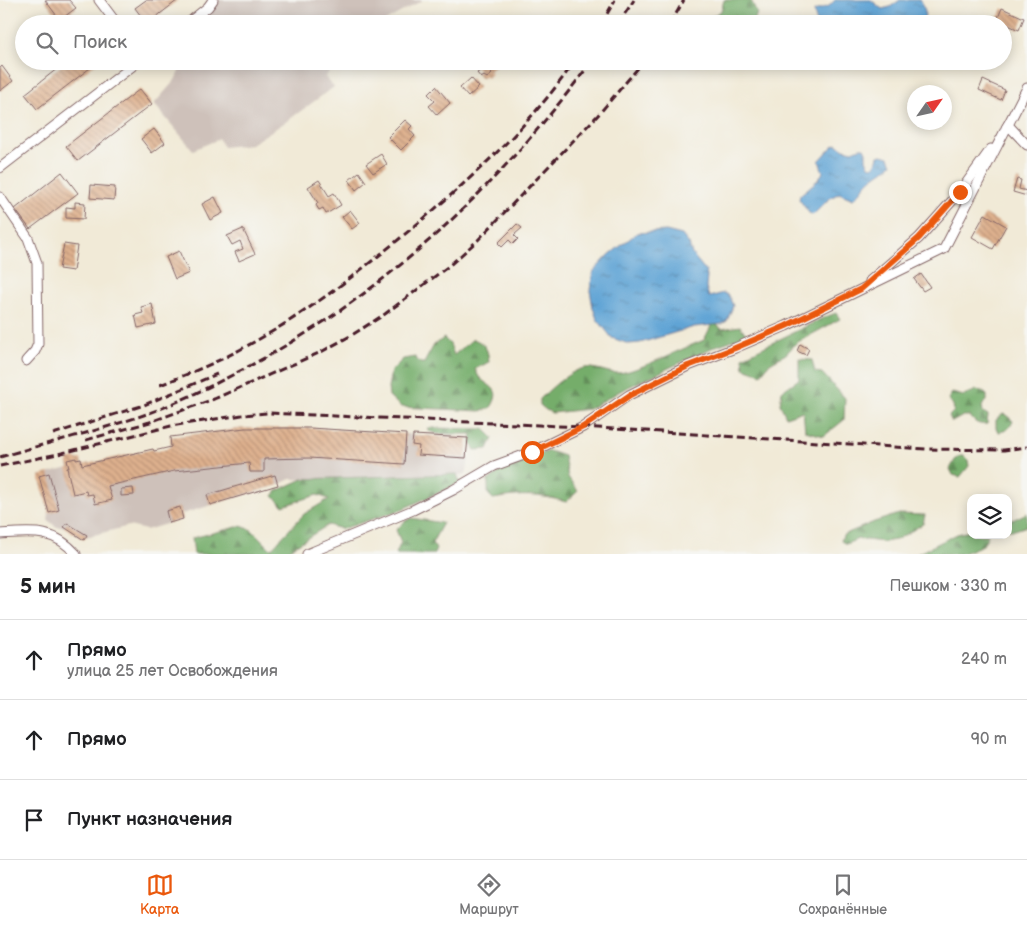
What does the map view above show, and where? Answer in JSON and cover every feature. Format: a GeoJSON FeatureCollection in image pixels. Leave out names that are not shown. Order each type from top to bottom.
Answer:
{"type":"FeatureCollection","features":[{"type":"Feature","properties":{"kind":"street"},"geometry":{"type":"LineString","coordinates":[[99,0],[110,15]]}},
{"type":"Feature","properties":{"kind":"street"},"geometry":{"type":"LineString","coordinates":[[198,15],[213,0]]}},
{"type":"Feature","properties":{"kind":"street"},"geometry":{"type":"LineString","coordinates":[[0,168],[128,70]]}},
{"type":"Feature","properties":{"kind":"street"},"geometry":{"type":"LineString","coordinates":[[307,554],[413,510],[453,490],[494,466],[532,452],[583,427],[630,395],[688,366],[760,337],[944,249],[1027,88]]}},
{"type":"Feature","properties":{"kind":"street"},"geometry":{"type":"LineString","coordinates":[[1008,124],[1027,145]]}},
{"type":"Feature","properties":{"kind":"street"},"geometry":{"type":"LineString","coordinates":[[861,289],[925,231],[960,192],[1008,124]]}},
{"type":"Feature","properties":{"kind":"street"},"geometry":{"type":"LineString","coordinates":[[0,197],[28,238],[37,263],[38,344],[31,357],[26,361]]}},
{"type":"Feature","properties":{"kind":"street"},"geometry":{"type":"LineString","coordinates":[[0,534],[48,534],[64,542],[76,554]]}},
{"type":"Feature","properties":{"kind":"shaded area"},"geometry":{"type":"Polygon","coordinates":[[[219,0],[423,0],[396,15],[210,15],[219,0]]]}},
{"type":"Feature","properties":{"kind":"shaded area"},"geometry":{"type":"Polygon","coordinates":[[[180,70],[331,70],[325,77],[334,87],[251,144],[223,147],[219,139],[193,150],[154,104],[175,80],[180,70]]]}},
{"type":"Feature","properties":{"kind":"shaded area"},"geometry":{"type":"Polygon","coordinates":[[[245,428],[310,428],[468,438],[466,458],[469,459],[466,474],[430,482],[290,479],[278,485],[182,514],[183,519],[146,530],[129,526],[86,537],[84,540],[64,527],[56,527],[48,520],[49,513],[39,476],[69,468],[67,460],[81,459],[82,465],[153,449],[154,451],[171,447],[170,437],[245,428]]]}},
{"type":"Feature","properties":{"kind":"green space"},"geometry":{"type":"Polygon","coordinates":[[[724,0],[751,0],[757,13],[756,15],[714,15],[721,11],[724,0]]]}},
{"type":"Feature","properties":{"kind":"green space"},"geometry":{"type":"Polygon","coordinates":[[[836,313],[840,319],[796,343],[786,354],[770,363],[761,374],[744,368],[743,357],[836,313]]]}},
{"type":"Feature","properties":{"kind":"green space"},"geometry":{"type":"Polygon","coordinates":[[[713,322],[722,329],[740,326],[747,335],[716,346],[622,390],[589,409],[552,413],[540,405],[540,399],[550,389],[578,370],[591,368],[618,373],[638,368],[704,340],[713,322]]]}},
{"type":"Feature","properties":{"kind":"green space"},"geometry":{"type":"Polygon","coordinates":[[[444,338],[450,344],[454,355],[473,339],[485,347],[489,362],[475,369],[480,378],[491,386],[495,392],[495,399],[489,409],[480,411],[401,407],[389,396],[388,388],[391,371],[403,359],[415,357],[420,363],[424,363],[434,345],[444,338]]]}},
{"type":"Feature","properties":{"kind":"green space"},"geometry":{"type":"Polygon","coordinates":[[[799,359],[812,360],[815,372],[822,373],[845,398],[844,420],[824,436],[805,431],[803,411],[786,417],[780,404],[782,391],[799,379],[799,359]]]}},
{"type":"Feature","properties":{"kind":"green space"},"geometry":{"type":"Polygon","coordinates":[[[976,390],[982,391],[987,395],[987,401],[982,406],[983,412],[988,415],[987,424],[977,423],[970,416],[963,416],[952,422],[949,416],[954,411],[953,405],[948,399],[952,393],[964,396],[976,390]]]}},
{"type":"Feature","properties":{"kind":"green space"},"geometry":{"type":"Polygon","coordinates":[[[1003,414],[1013,421],[1011,426],[999,432],[996,429],[996,420],[1003,414]]]}},
{"type":"Feature","properties":{"kind":"green space"},"geometry":{"type":"Polygon","coordinates":[[[428,428],[484,429],[493,438],[488,449],[475,450],[471,444],[472,434],[438,434],[429,431],[428,428]]]}},
{"type":"Feature","properties":{"kind":"green space"},"geometry":{"type":"Polygon","coordinates":[[[549,451],[564,456],[568,477],[578,491],[566,502],[547,497],[530,496],[493,499],[488,494],[488,481],[503,469],[549,451]]]}},
{"type":"Feature","properties":{"kind":"green space"},"geometry":{"type":"Polygon","coordinates":[[[960,456],[964,456],[968,460],[969,466],[960,477],[953,475],[950,469],[955,460],[960,456]]]}},
{"type":"Feature","properties":{"kind":"green space"},"geometry":{"type":"Polygon","coordinates":[[[457,474],[460,483],[400,510],[342,529],[328,525],[282,554],[194,554],[192,538],[241,526],[252,530],[271,549],[304,514],[329,499],[317,495],[283,506],[273,496],[277,491],[303,479],[457,474]]]}},
{"type":"Feature","properties":{"kind":"green space"},"geometry":{"type":"Polygon","coordinates":[[[1027,513],[1027,526],[1012,530],[1012,520],[1027,513]]]}},
{"type":"Feature","properties":{"kind":"green space"},"geometry":{"type":"Polygon","coordinates":[[[899,514],[925,515],[923,524],[896,540],[883,542],[858,539],[846,544],[841,541],[843,535],[899,514]]]}},
{"type":"Feature","properties":{"kind":"green space"},"geometry":{"type":"Polygon","coordinates":[[[411,518],[443,523],[432,543],[436,549],[434,554],[396,554],[401,542],[396,530],[411,518]]]}},
{"type":"Feature","properties":{"kind":"green space"},"geometry":{"type":"Polygon","coordinates":[[[967,532],[967,539],[986,539],[983,545],[961,554],[917,554],[957,534],[967,532]]]}},
{"type":"Feature","properties":{"kind":"water"},"geometry":{"type":"Polygon","coordinates":[[[835,0],[871,0],[882,9],[890,7],[900,0],[921,0],[925,11],[925,15],[815,15],[814,11],[829,6],[835,0]]]}},
{"type":"Feature","properties":{"kind":"water"},"geometry":{"type":"Polygon","coordinates":[[[837,144],[844,149],[853,151],[864,148],[869,166],[872,167],[876,164],[878,156],[882,155],[889,157],[892,164],[867,183],[853,199],[839,193],[829,199],[813,215],[809,213],[799,199],[800,195],[819,179],[823,172],[819,161],[837,144]]]}},
{"type":"Feature","properties":{"kind":"water"},"geometry":{"type":"Polygon","coordinates":[[[666,231],[682,235],[689,244],[692,254],[706,271],[706,287],[709,297],[724,293],[729,296],[733,306],[727,321],[722,324],[694,327],[640,343],[629,344],[612,338],[597,319],[593,308],[590,290],[593,272],[609,255],[637,233],[666,231]]]}},
{"type":"Feature","properties":{"kind":"building"},"geometry":{"type":"Polygon","coordinates":[[[45,0],[69,0],[76,8],[67,15],[56,15],[45,0]]]}},
{"type":"Feature","properties":{"kind":"building"},"geometry":{"type":"Polygon","coordinates":[[[146,0],[178,0],[159,15],[140,15],[135,8],[146,0]]]}},
{"type":"Feature","properties":{"kind":"building"},"geometry":{"type":"Polygon","coordinates":[[[1002,8],[1024,18],[1019,30],[1012,27],[1012,15],[999,15],[1002,8]]]}},
{"type":"Feature","properties":{"kind":"building"},"geometry":{"type":"Polygon","coordinates":[[[2,66],[13,81],[0,91],[0,68],[2,66]]]}},
{"type":"Feature","properties":{"kind":"building"},"geometry":{"type":"Polygon","coordinates":[[[56,70],[87,70],[37,109],[25,94],[56,70]]]}},
{"type":"Feature","properties":{"kind":"building"},"geometry":{"type":"Polygon","coordinates":[[[490,70],[489,71],[492,74],[487,78],[484,76],[481,78],[477,73],[490,70]]]}},
{"type":"Feature","properties":{"kind":"building"},"geometry":{"type":"Polygon","coordinates":[[[471,78],[479,87],[468,97],[460,88],[471,78]]]}},
{"type":"Feature","properties":{"kind":"building"},"geometry":{"type":"Polygon","coordinates":[[[983,80],[1005,90],[1001,100],[979,90],[983,80]]]}},
{"type":"Feature","properties":{"kind":"building"},"geometry":{"type":"Polygon","coordinates":[[[436,86],[450,103],[437,115],[429,106],[435,101],[428,94],[436,86]]]}},
{"type":"Feature","properties":{"kind":"building"},"geometry":{"type":"Polygon","coordinates":[[[140,89],[152,104],[78,161],[66,146],[140,89]]]}},
{"type":"Feature","properties":{"kind":"building"},"geometry":{"type":"Polygon","coordinates":[[[405,120],[412,126],[409,129],[415,136],[401,150],[388,137],[405,120]]]}},
{"type":"Feature","properties":{"kind":"building"},"geometry":{"type":"Polygon","coordinates":[[[154,129],[165,143],[152,153],[141,139],[154,129]]]}},
{"type":"Feature","properties":{"kind":"building"},"geometry":{"type":"Polygon","coordinates":[[[381,154],[387,164],[373,173],[366,164],[381,154]]]}},
{"type":"Feature","properties":{"kind":"building"},"geometry":{"type":"Polygon","coordinates":[[[62,172],[78,193],[30,229],[15,209],[62,172]]]}},
{"type":"Feature","properties":{"kind":"building"},"geometry":{"type":"Polygon","coordinates":[[[359,172],[366,182],[356,190],[349,180],[359,172]]]}},
{"type":"Feature","properties":{"kind":"building"},"geometry":{"type":"Polygon","coordinates":[[[1017,179],[1021,180],[1019,189],[1027,191],[1027,196],[1013,192],[1017,179]]]}},
{"type":"Feature","properties":{"kind":"building"},"geometry":{"type":"Polygon","coordinates":[[[319,180],[329,196],[334,193],[341,205],[326,214],[323,208],[319,210],[316,205],[318,203],[308,187],[319,180]]]}},
{"type":"Feature","properties":{"kind":"building"},"geometry":{"type":"Polygon","coordinates":[[[91,185],[115,187],[114,200],[90,198],[91,185]]]}},
{"type":"Feature","properties":{"kind":"building"},"geometry":{"type":"Polygon","coordinates":[[[215,197],[223,213],[210,220],[202,204],[215,197]]]}},
{"type":"Feature","properties":{"kind":"building"},"geometry":{"type":"Polygon","coordinates":[[[75,202],[85,203],[84,219],[66,218],[66,207],[75,208],[75,202]]]}},
{"type":"Feature","properties":{"kind":"building"},"geometry":{"type":"Polygon","coordinates":[[[350,210],[360,223],[352,229],[342,217],[350,210]]]}},
{"type":"Feature","properties":{"kind":"building"},"geometry":{"type":"Polygon","coordinates":[[[985,214],[1006,226],[993,249],[972,237],[985,214]]]}},
{"type":"Feature","properties":{"kind":"building"},"geometry":{"type":"Polygon","coordinates":[[[517,224],[522,228],[514,235],[518,239],[513,244],[509,240],[502,247],[498,243],[517,224]]]}},
{"type":"Feature","properties":{"kind":"building"},"geometry":{"type":"Polygon","coordinates":[[[243,229],[255,254],[239,261],[235,252],[243,249],[240,241],[232,245],[227,236],[243,229]]]}},
{"type":"Feature","properties":{"kind":"building"},"geometry":{"type":"Polygon","coordinates":[[[64,244],[77,246],[73,271],[59,269],[64,244]]]}},
{"type":"Feature","properties":{"kind":"building"},"geometry":{"type":"Polygon","coordinates":[[[179,251],[189,273],[175,279],[166,257],[179,251]]]}},
{"type":"Feature","properties":{"kind":"building"},"geometry":{"type":"Polygon","coordinates":[[[921,274],[930,287],[923,291],[914,279],[921,274]]]}},
{"type":"Feature","properties":{"kind":"building"},"geometry":{"type":"Polygon","coordinates":[[[152,304],[156,324],[138,328],[135,315],[143,313],[141,307],[152,304]]]}},
{"type":"Feature","properties":{"kind":"building"},"geometry":{"type":"Polygon","coordinates":[[[800,344],[809,349],[806,355],[797,351],[800,344]]]}},
{"type":"Feature","properties":{"kind":"building"},"geometry":{"type":"Polygon","coordinates":[[[245,428],[310,428],[406,434],[404,464],[309,458],[264,459],[264,472],[250,472],[249,463],[174,471],[108,486],[112,500],[95,504],[93,494],[87,495],[86,491],[73,494],[67,460],[81,459],[82,465],[153,449],[154,451],[171,447],[170,437],[245,428]]]}},
{"type":"Feature","properties":{"kind":"building"},"geometry":{"type":"Polygon","coordinates":[[[413,435],[468,438],[466,458],[418,455],[419,446],[412,445],[413,435]]]}},
{"type":"Feature","properties":{"kind":"building"},"geometry":{"type":"Polygon","coordinates":[[[49,473],[59,510],[49,513],[39,476],[49,473]]]}},
{"type":"Feature","properties":{"kind":"building"},"geometry":{"type":"Polygon","coordinates":[[[275,475],[278,485],[210,505],[207,495],[275,475]]]}},
{"type":"Feature","properties":{"kind":"building"},"geometry":{"type":"Polygon","coordinates":[[[133,488],[134,495],[121,496],[121,489],[133,488]]]}},
{"type":"Feature","properties":{"kind":"building"},"geometry":{"type":"Polygon","coordinates":[[[180,507],[183,519],[169,523],[166,511],[180,507]]]}},
{"type":"Feature","properties":{"kind":"building"},"geometry":{"type":"Polygon","coordinates":[[[67,523],[87,535],[84,540],[64,527],[67,523]]]}},
{"type":"Feature","properties":{"kind":"railway"},"geometry":{"type":"LineString","coordinates":[[606,15],[615,0]]}},
{"type":"Feature","properties":{"kind":"railway"},"geometry":{"type":"LineString","coordinates":[[624,15],[634,0]]}},
{"type":"Feature","properties":{"kind":"railway"},"geometry":{"type":"LineString","coordinates":[[675,15],[684,0]]}},
{"type":"Feature","properties":{"kind":"railway"},"geometry":{"type":"LineString","coordinates":[[160,385],[223,359],[293,319],[340,286],[385,251],[470,178],[525,123],[568,70]]}},
{"type":"Feature","properties":{"kind":"railway"},"geometry":{"type":"LineString","coordinates":[[0,457],[115,425],[176,402],[244,369],[296,339],[345,307],[435,235],[477,195],[517,153],[585,70]]}},
{"type":"Feature","properties":{"kind":"railway"},"geometry":{"type":"LineString","coordinates":[[86,440],[150,422],[214,399],[321,352],[385,314],[450,265],[478,240],[598,115],[636,70]]}},
{"type":"Feature","properties":{"kind":"railway"},"geometry":{"type":"LineString","coordinates":[[53,434],[144,405],[217,374]]}},
{"type":"Feature","properties":{"kind":"railway"},"geometry":{"type":"LineString","coordinates":[[0,466],[58,454],[171,426],[268,413],[583,427],[926,449],[1004,450],[1027,447]]}},
{"type":"Feature","properties":{"kind":"route"},"geometry":{"type":"LineString","coordinates":[[532,452],[583,427],[630,395],[688,366],[786,326],[861,289],[919,238],[960,192]]}}]}
